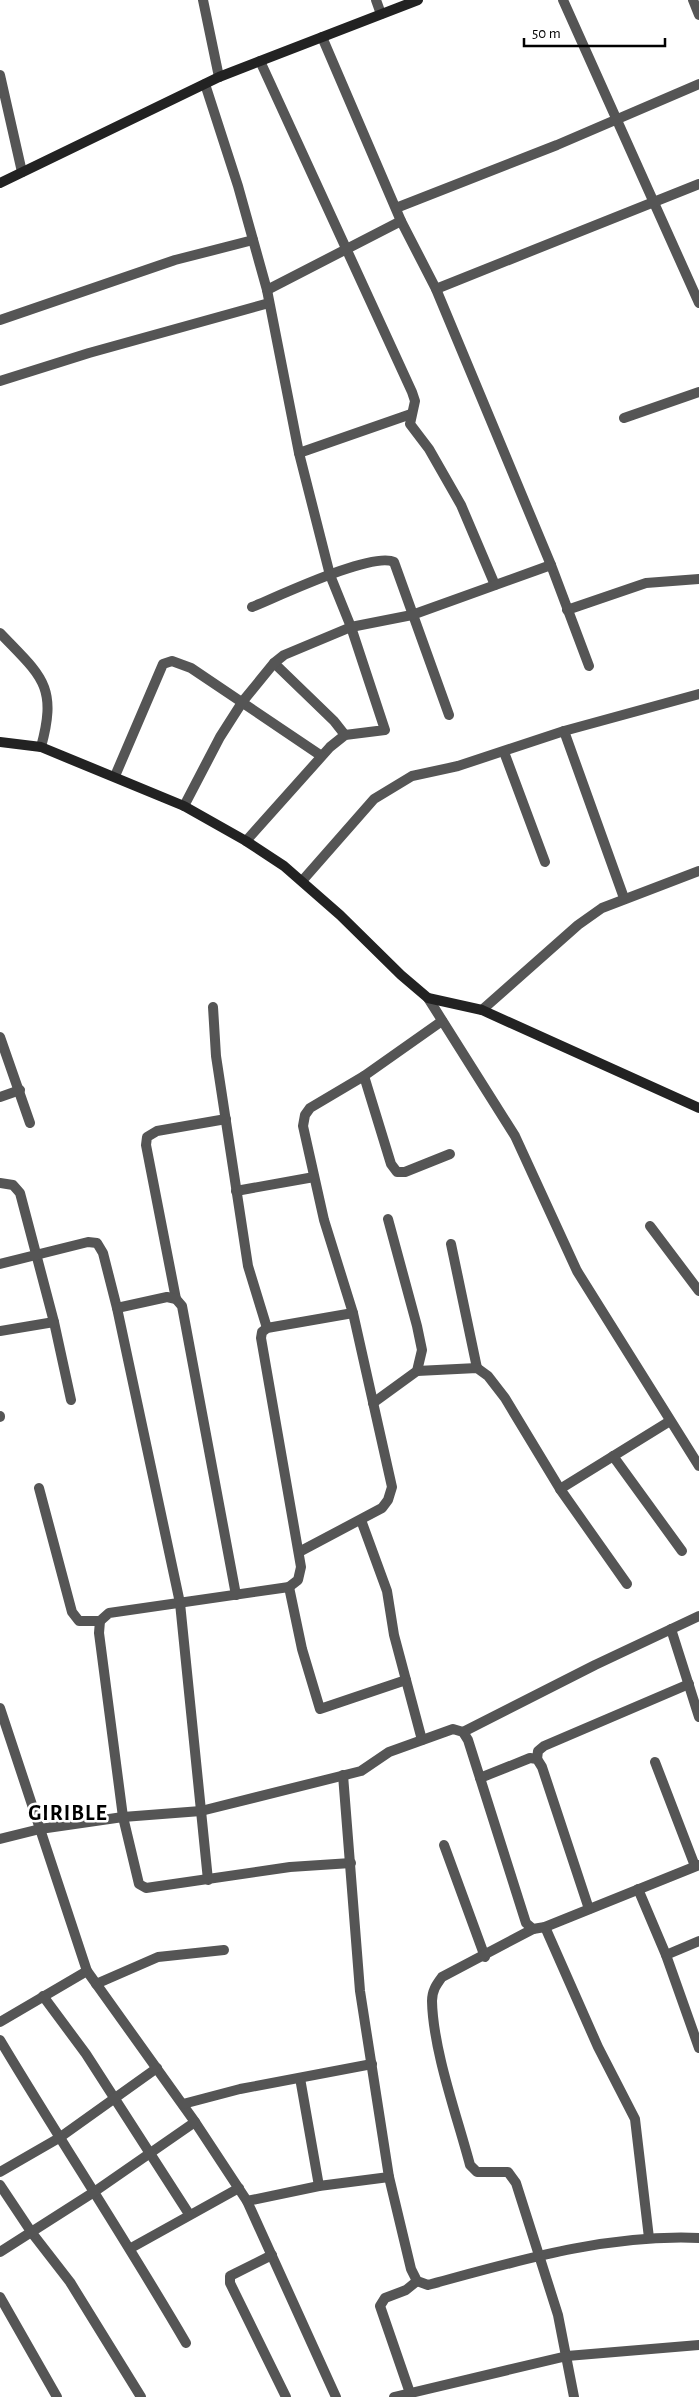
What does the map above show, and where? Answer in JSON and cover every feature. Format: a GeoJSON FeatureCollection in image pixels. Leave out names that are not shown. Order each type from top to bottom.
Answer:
{"type":"FeatureCollection","features":[{"type":"Feature","properties":{"kind":"street"},"geometry":{"type":"LineString","coordinates":[[203,0],[219,77]]}},
{"type":"Feature","properties":{"kind":"street"},"geometry":{"type":"LineString","coordinates":[[376,0],[381,14]]}},
{"type":"Feature","properties":{"kind":"street"},"geometry":{"type":"LineString","coordinates":[[0,183],[219,77],[418,0]]}},
{"type":"Feature","properties":{"kind":"street"},"geometry":{"type":"LineString","coordinates":[[563,0],[699,303]]}},
{"type":"Feature","properties":{"kind":"street"},"geometry":{"type":"LineString","coordinates":[[693,0],[699,15]]}},
{"type":"Feature","properties":{"kind":"street"},"geometry":{"type":"LineString","coordinates":[[322,37],[401,221],[436,289],[551,565],[566,610],[589,666]]}},
{"type":"Feature","properties":{"kind":"street"},"geometry":{"type":"LineString","coordinates":[[260,61],[412,392],[415,401],[410,424],[429,449],[461,505],[495,585]]}},
{"type":"Feature","properties":{"kind":"street"},"geometry":{"type":"LineString","coordinates":[[0,75],[22,172]]}},
{"type":"Feature","properties":{"kind":"street"},"geometry":{"type":"LineString","coordinates":[[205,84],[267,290],[299,453],[330,575],[351,627],[385,730],[345,735],[320,755],[246,841]]}},
{"type":"Feature","properties":{"kind":"street"},"geometry":{"type":"LineString","coordinates":[[396,208],[487,173],[699,84]]}},
{"type":"Feature","properties":{"kind":"street"},"geometry":{"type":"LineString","coordinates":[[436,289],[699,184]]}},
{"type":"Feature","properties":{"kind":"street"},"geometry":{"type":"LineString","coordinates":[[267,290],[401,221]]}},
{"type":"Feature","properties":{"kind":"street"},"geometry":{"type":"LineString","coordinates":[[0,320],[175,260],[253,240]]}},
{"type":"Feature","properties":{"kind":"street"},"geometry":{"type":"LineString","coordinates":[[0,381],[89,353],[269,303]]}},
{"type":"Feature","properties":{"kind":"street"},"geometry":{"type":"LineString","coordinates":[[624,418],[699,392]]}},
{"type":"Feature","properties":{"kind":"street"},"geometry":{"type":"LineString","coordinates":[[299,453],[411,414]]}},
{"type":"Feature","properties":{"kind":"street"},"geometry":{"type":"LineString","coordinates":[[252,607],[330,575],[377,560],[394,562],[449,715]]}},
{"type":"Feature","properties":{"kind":"street"},"geometry":{"type":"LineString","coordinates":[[184,806],[220,737],[243,702],[274,662],[294,650],[351,627],[412,615],[551,565]]}},
{"type":"Feature","properties":{"kind":"street"},"geometry":{"type":"LineString","coordinates":[[566,610],[646,583],[699,578]]}},
{"type":"Feature","properties":{"kind":"street"},"geometry":{"type":"LineString","coordinates":[[0,633],[45,684],[49,707],[48,722],[40,747]]}},
{"type":"Feature","properties":{"kind":"street"},"geometry":{"type":"LineString","coordinates":[[115,776],[163,664],[172,661],[191,668],[320,755]]}},
{"type":"Feature","properties":{"kind":"street"},"geometry":{"type":"LineString","coordinates":[[274,662],[334,720],[345,735]]}},
{"type":"Feature","properties":{"kind":"street"},"geometry":{"type":"LineString","coordinates":[[302,881],[374,799],[412,776],[504,752],[564,731],[699,694]]}},
{"type":"Feature","properties":{"kind":"street"},"geometry":{"type":"LineString","coordinates":[[564,731],[624,898]]}},
{"type":"Feature","properties":{"kind":"street"},"geometry":{"type":"LineString","coordinates":[[0,742],[40,747],[115,776],[184,806],[246,841],[302,881],[401,975],[428,998],[516,1136],[577,1271],[699,1466]]}},
{"type":"Feature","properties":{"kind":"street"},"geometry":{"type":"LineString","coordinates":[[504,752],[545,862]]}},
{"type":"Feature","properties":{"kind":"street"},"geometry":{"type":"LineString","coordinates":[[482,1010],[578,925],[602,908],[624,898],[699,871]]}},
{"type":"Feature","properties":{"kind":"street"},"geometry":{"type":"LineString","coordinates":[[428,998],[482,1010],[699,1108]]}},
{"type":"Feature","properties":{"kind":"street"},"geometry":{"type":"LineString","coordinates":[[212,1007],[216,1056],[248,1266],[266,1328]]}},
{"type":"Feature","properties":{"kind":"street"},"geometry":{"type":"LineString","coordinates":[[299,1552],[382,1508],[388,1500],[392,1487],[353,1313],[324,1220],[303,1126],[305,1115],[310,1108],[364,1076],[442,1020]]}},
{"type":"Feature","properties":{"kind":"street"},"geometry":{"type":"LineString","coordinates":[[0,1036],[30,1123]]}},
{"type":"Feature","properties":{"kind":"street"},"geometry":{"type":"LineString","coordinates":[[364,1076],[391,1164],[397,1172],[405,1172],[450,1154]]}},
{"type":"Feature","properties":{"kind":"street"},"geometry":{"type":"LineString","coordinates":[[0,1097],[20,1090]]}},
{"type":"Feature","properties":{"kind":"street"},"geometry":{"type":"LineString","coordinates":[[226,1119],[156,1131],[147,1137],[146,1145],[176,1299],[182,1306],[236,1595]]}},
{"type":"Feature","properties":{"kind":"street"},"geometry":{"type":"LineString","coordinates":[[236,1191],[314,1177]]}},
{"type":"Feature","properties":{"kind":"street"},"geometry":{"type":"LineString","coordinates":[[0,1183],[13,1185],[20,1193],[54,1322],[71,1400]]}},
{"type":"Feature","properties":{"kind":"street"},"geometry":{"type":"LineString","coordinates":[[388,1220],[418,1326],[422,1350],[417,1370]]}},
{"type":"Feature","properties":{"kind":"street"},"geometry":{"type":"LineString","coordinates":[[650,1226],[699,1291]]}},
{"type":"Feature","properties":{"kind":"street"},"geometry":{"type":"LineString","coordinates":[[0,1264],[88,1242],[97,1243],[103,1253],[117,1308],[180,1603],[208,1880]]}},
{"type":"Feature","properties":{"kind":"street"},"geometry":{"type":"LineString","coordinates":[[451,1244],[477,1368]]}},
{"type":"Feature","properties":{"kind":"street"},"geometry":{"type":"LineString","coordinates":[[117,1308],[166,1297],[176,1299]]}},
{"type":"Feature","properties":{"kind":"street"},"geometry":{"type":"LineString","coordinates":[[351,1863],[290,1867],[146,1888],[139,1884],[123,1817],[98,1633],[100,1621],[109,1613],[289,1587],[298,1580],[301,1567],[299,1552],[261,1338],[262,1332],[266,1328],[353,1313]]}},
{"type":"Feature","properties":{"kind":"street"},"geometry":{"type":"LineString","coordinates":[[0,1331],[54,1322]]}},
{"type":"Feature","properties":{"kind":"street"},"geometry":{"type":"LineString","coordinates":[[373,1403],[417,1370],[477,1368],[488,1376],[505,1398],[560,1488],[627,1584]]}},
{"type":"Feature","properties":{"kind":"street"},"geometry":{"type":"LineString","coordinates":[[560,1488],[670,1422]]}},
{"type":"Feature","properties":{"kind":"street"},"geometry":{"type":"LineString","coordinates":[[613,1456],[682,1551]]}},
{"type":"Feature","properties":{"kind":"street"},"geometry":{"type":"LineString","coordinates":[[39,1488],[72,1612],[80,1621],[100,1621]]}},
{"type":"Feature","properties":{"kind":"street"},"geometry":{"type":"LineString","coordinates":[[361,1520],[387,1591],[394,1636],[422,1740]]}},
{"type":"Feature","properties":{"kind":"street"},"geometry":{"type":"LineString","coordinates":[[289,1587],[302,1649],[320,1709],[406,1680]]}},
{"type":"Feature","properties":{"kind":"street"},"geometry":{"type":"LineString","coordinates":[[463,1732],[595,1664],[699,1616]]}},
{"type":"Feature","properties":{"kind":"street"},"geometry":{"type":"LineString","coordinates":[[672,1629],[699,1717]]}},
{"type":"Feature","properties":{"kind":"street"},"geometry":{"type":"LineString","coordinates":[[537,1760],[538,1752],[544,1746],[689,1684]]}},
{"type":"Feature","properties":{"kind":"street"},"geometry":{"type":"LineString","coordinates":[[0,1708],[87,1971],[183,2104],[247,2201],[336,2397]]}},
{"type":"Feature","properties":{"kind":"street"},"geometry":{"type":"LineString","coordinates":[[0,1839],[40,1829],[123,1817],[201,1811],[361,1771],[389,1752],[453,1729],[463,1732],[468,1740],[526,1923],[533,1930]]}},
{"type":"Feature","properties":{"kind":"street"},"geometry":{"type":"LineString","coordinates":[[480,1778],[530,1758],[537,1760],[542,1767],[589,1909]]}},
{"type":"Feature","properties":{"kind":"street"},"geometry":{"type":"LineString","coordinates":[[574,2397],[558,2315],[516,2183],[508,2172],[477,2172],[470,2165],[438,2044],[432,2000],[434,1987],[442,1977],[485,1957],[533,1930],[545,1927],[697,1865],[655,1762]]}},
{"type":"Feature","properties":{"kind":"street"},"geometry":{"type":"LineString","coordinates":[[343,1776],[360,1991],[389,2178],[410,2269],[417,2281],[428,2285],[538,2256],[620,2240],[699,2238]]}},
{"type":"Feature","properties":{"kind":"street"},"geometry":{"type":"LineString","coordinates":[[444,1845],[485,1957]]}},
{"type":"Feature","properties":{"kind":"street"},"geometry":{"type":"LineString","coordinates":[[638,1889],[666,1955],[699,2048]]}},
{"type":"Feature","properties":{"kind":"street"},"geometry":{"type":"LineString","coordinates":[[545,1927],[598,2047],[635,2119],[649,2238]]}},
{"type":"Feature","properties":{"kind":"street"},"geometry":{"type":"LineString","coordinates":[[666,1955],[699,1941]]}},
{"type":"Feature","properties":{"kind":"street"},"geometry":{"type":"LineString","coordinates":[[96,1984],[158,1957],[224,1950]]}},
{"type":"Feature","properties":{"kind":"street"},"geometry":{"type":"LineString","coordinates":[[0,2022],[87,1971]]}},
{"type":"Feature","properties":{"kind":"street"},"geometry":{"type":"LineString","coordinates":[[43,1996],[86,2054],[189,2214]]}},
{"type":"Feature","properties":{"kind":"street"},"geometry":{"type":"LineString","coordinates":[[0,2040],[59,2138],[131,2248],[186,2343]]}},
{"type":"Feature","properties":{"kind":"street"},"geometry":{"type":"LineString","coordinates":[[183,2104],[372,2064]]}},
{"type":"Feature","properties":{"kind":"street"},"geometry":{"type":"LineString","coordinates":[[0,2172],[59,2138],[157,2068]]}},
{"type":"Feature","properties":{"kind":"street"},"geometry":{"type":"LineString","coordinates":[[300,2078],[319,2186]]}},
{"type":"Feature","properties":{"kind":"street"},"geometry":{"type":"LineString","coordinates":[[0,2252],[94,2192],[195,2122]]}},
{"type":"Feature","properties":{"kind":"street"},"geometry":{"type":"LineString","coordinates":[[247,2201],[319,2186],[389,2178]]}},
{"type":"Feature","properties":{"kind":"street"},"geometry":{"type":"LineString","coordinates":[[0,2185],[32,2233],[70,2282],[141,2397]]}},
{"type":"Feature","properties":{"kind":"street"},"geometry":{"type":"LineString","coordinates":[[131,2248],[189,2214],[239,2188]]}},
{"type":"Feature","properties":{"kind":"street"},"geometry":{"type":"LineString","coordinates":[[272,2255],[230,2276],[230,2283],[286,2397]]}},
{"type":"Feature","properties":{"kind":"street"},"geometry":{"type":"LineString","coordinates":[[410,2393],[380,2306],[385,2298],[406,2290],[417,2281]]}},
{"type":"Feature","properties":{"kind":"street"},"geometry":{"type":"LineString","coordinates":[[0,2297],[57,2397]]}},
{"type":"Feature","properties":{"kind":"street"},"geometry":{"type":"LineString","coordinates":[[394,2397],[567,2356],[699,2345]]}},
{"type":"Feature","properties":{"kind":"district","name":"GIRIBLE"},"geometry":{"type":"Point","coordinates":[68,1812]}}]}
